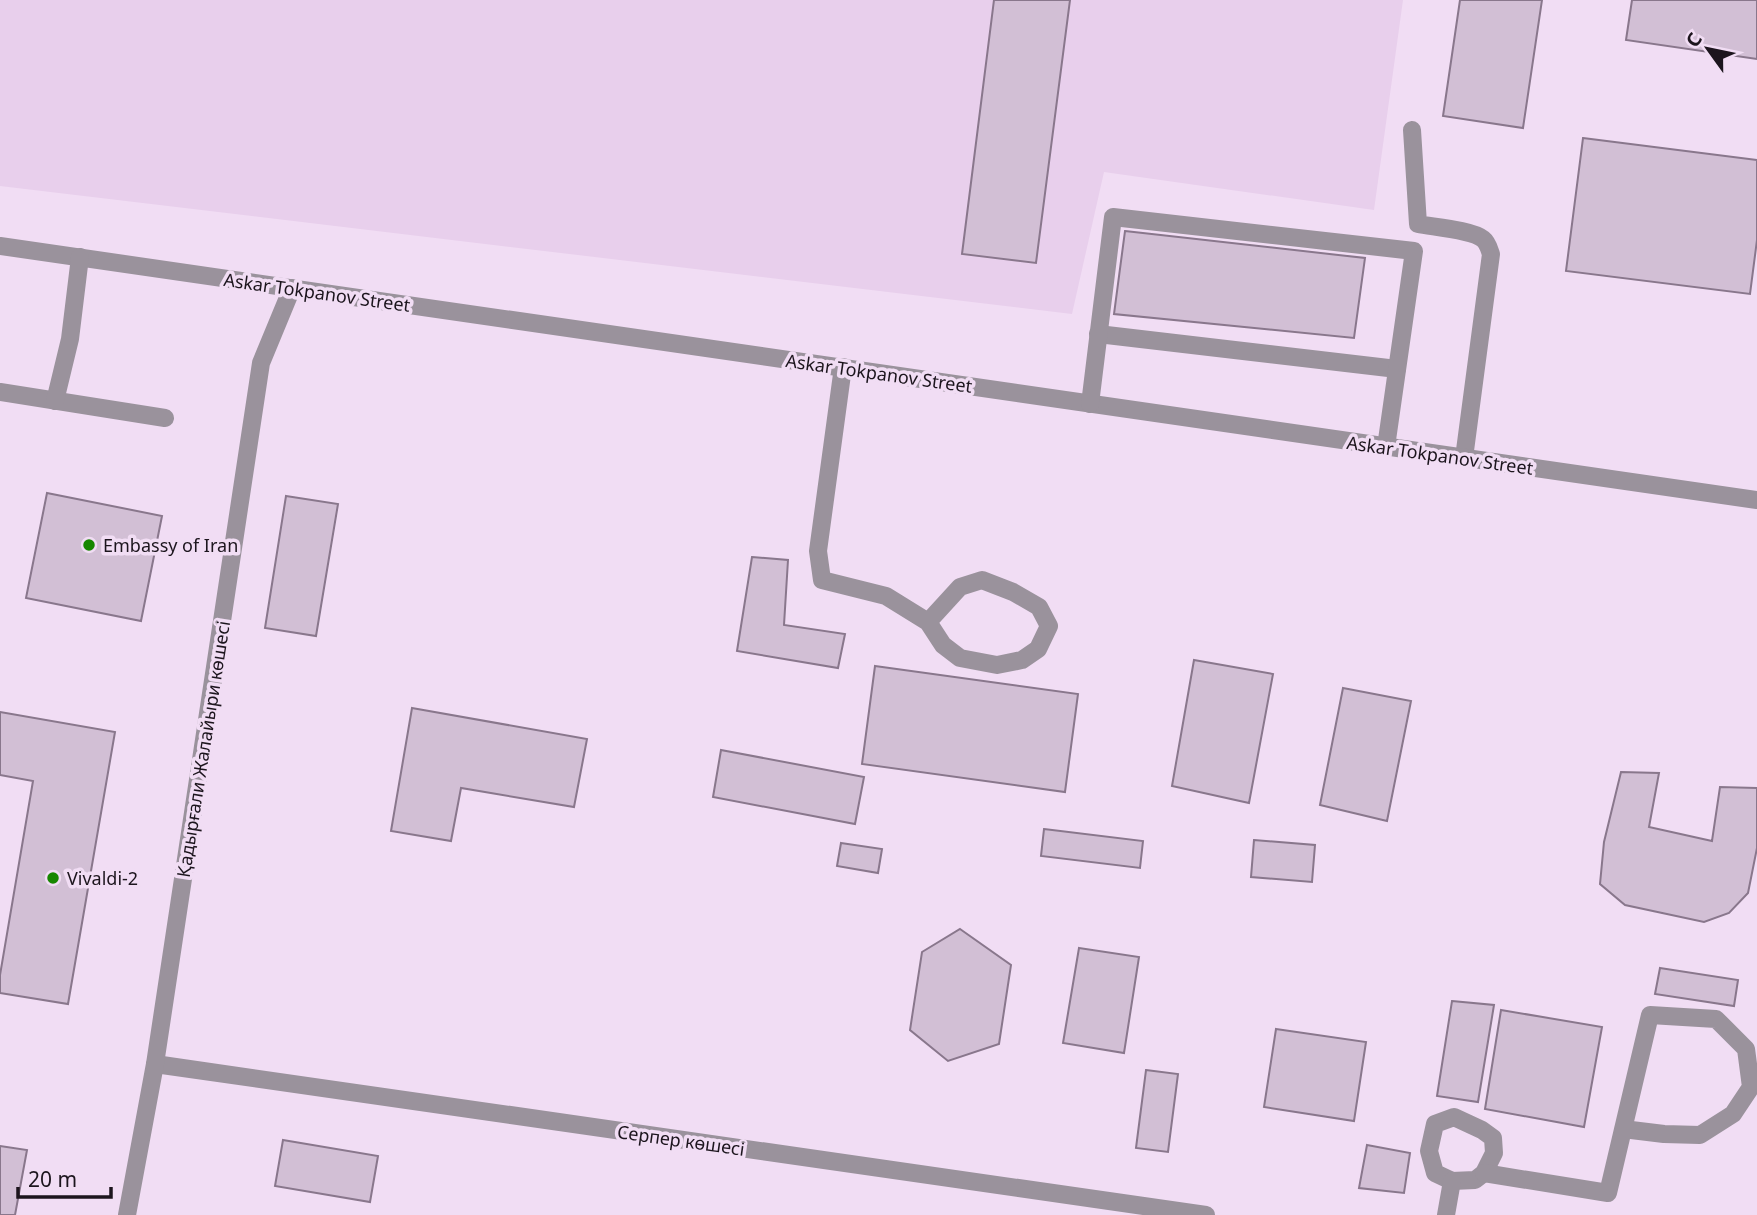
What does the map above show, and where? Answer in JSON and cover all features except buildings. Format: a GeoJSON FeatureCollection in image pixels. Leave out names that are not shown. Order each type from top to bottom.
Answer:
{"type":"FeatureCollection","features":[{"type":"Feature","properties":{"kind":"street"},"geometry":{"type":"LineString","coordinates":[[1386,447],[1418,224],[1412,130]]}},
{"type":"Feature","properties":{"kind":"street"},"geometry":{"type":"LineString","coordinates":[[1090,404],[1113,217],[1414,251]]}},
{"type":"Feature","properties":{"kind":"street"},"geometry":{"type":"LineString","coordinates":[[1418,224],[1469,233],[1482,238],[1491,254],[1464,458]]}},
{"type":"Feature","properties":{"kind":"street","name":"Askar Tokpanov Street"},"geometry":{"type":"LineString","coordinates":[[0,246],[1757,500]]}},
{"type":"Feature","properties":{"kind":"street"},"geometry":{"type":"LineString","coordinates":[[55,401],[70,339],[80,257]]}},
{"type":"Feature","properties":{"kind":"street","name":"Қадырғали Жалайыри көшесі"},"geometry":{"type":"LineString","coordinates":[[127,1215],[155,1064],[261,363],[292,288]]}},
{"type":"Feature","properties":{"kind":"street"},"geometry":{"type":"LineString","coordinates":[[1098,334],[1397,369]]}},
{"type":"Feature","properties":{"kind":"street"},"geometry":{"type":"LineString","coordinates":[[843,368],[818,551],[822,580],[886,596],[928,622],[943,645],[960,658],[997,665],[1022,660],[1038,649],[1049,626],[1039,607],[1013,592],[982,580],[960,587],[928,622]]}},
{"type":"Feature","properties":{"kind":"street"},"geometry":{"type":"LineString","coordinates":[[0,392],[165,418]]}},
{"type":"Feature","properties":{"kind":"street"},"geometry":{"type":"LineString","coordinates":[[1484,1173],[1608,1193],[1623,1129],[1650,1015],[1716,1019],[1746,1049],[1751,1087],[1733,1114],[1700,1135],[1623,1129]]}},
{"type":"Feature","properties":{"kind":"street","name":"Серпер көшесі"},"geometry":{"type":"LineString","coordinates":[[155,1064],[1206,1215]]}},
{"type":"Feature","properties":{"kind":"street"},"geometry":{"type":"LineString","coordinates":[[1454,1116],[1493,1138],[1494,1153],[1484,1173],[1475,1180],[1452,1181],[1435,1173],[1429,1151],[1435,1124],[1454,1116]]}},
{"type":"Feature","properties":{"kind":"street"},"geometry":{"type":"LineString","coordinates":[[1446,1215],[1452,1181]]}},
{"type":"Feature","properties":{"kind":"shaded area"},"geometry":{"type":"Polygon","coordinates":[[[0,0],[1403,0],[1374,210],[1104,172],[1072,314],[0,186],[0,0]]]}},
{"type":"Feature","properties":{"kind":"place","name":"Embassy of Iran"},"geometry":{"type":"Point","coordinates":[89,545]}},
{"type":"Feature","properties":{"kind":"place","name":"Vivaldi-2"},"geometry":{"type":"Point","coordinates":[53,878]}}]}
